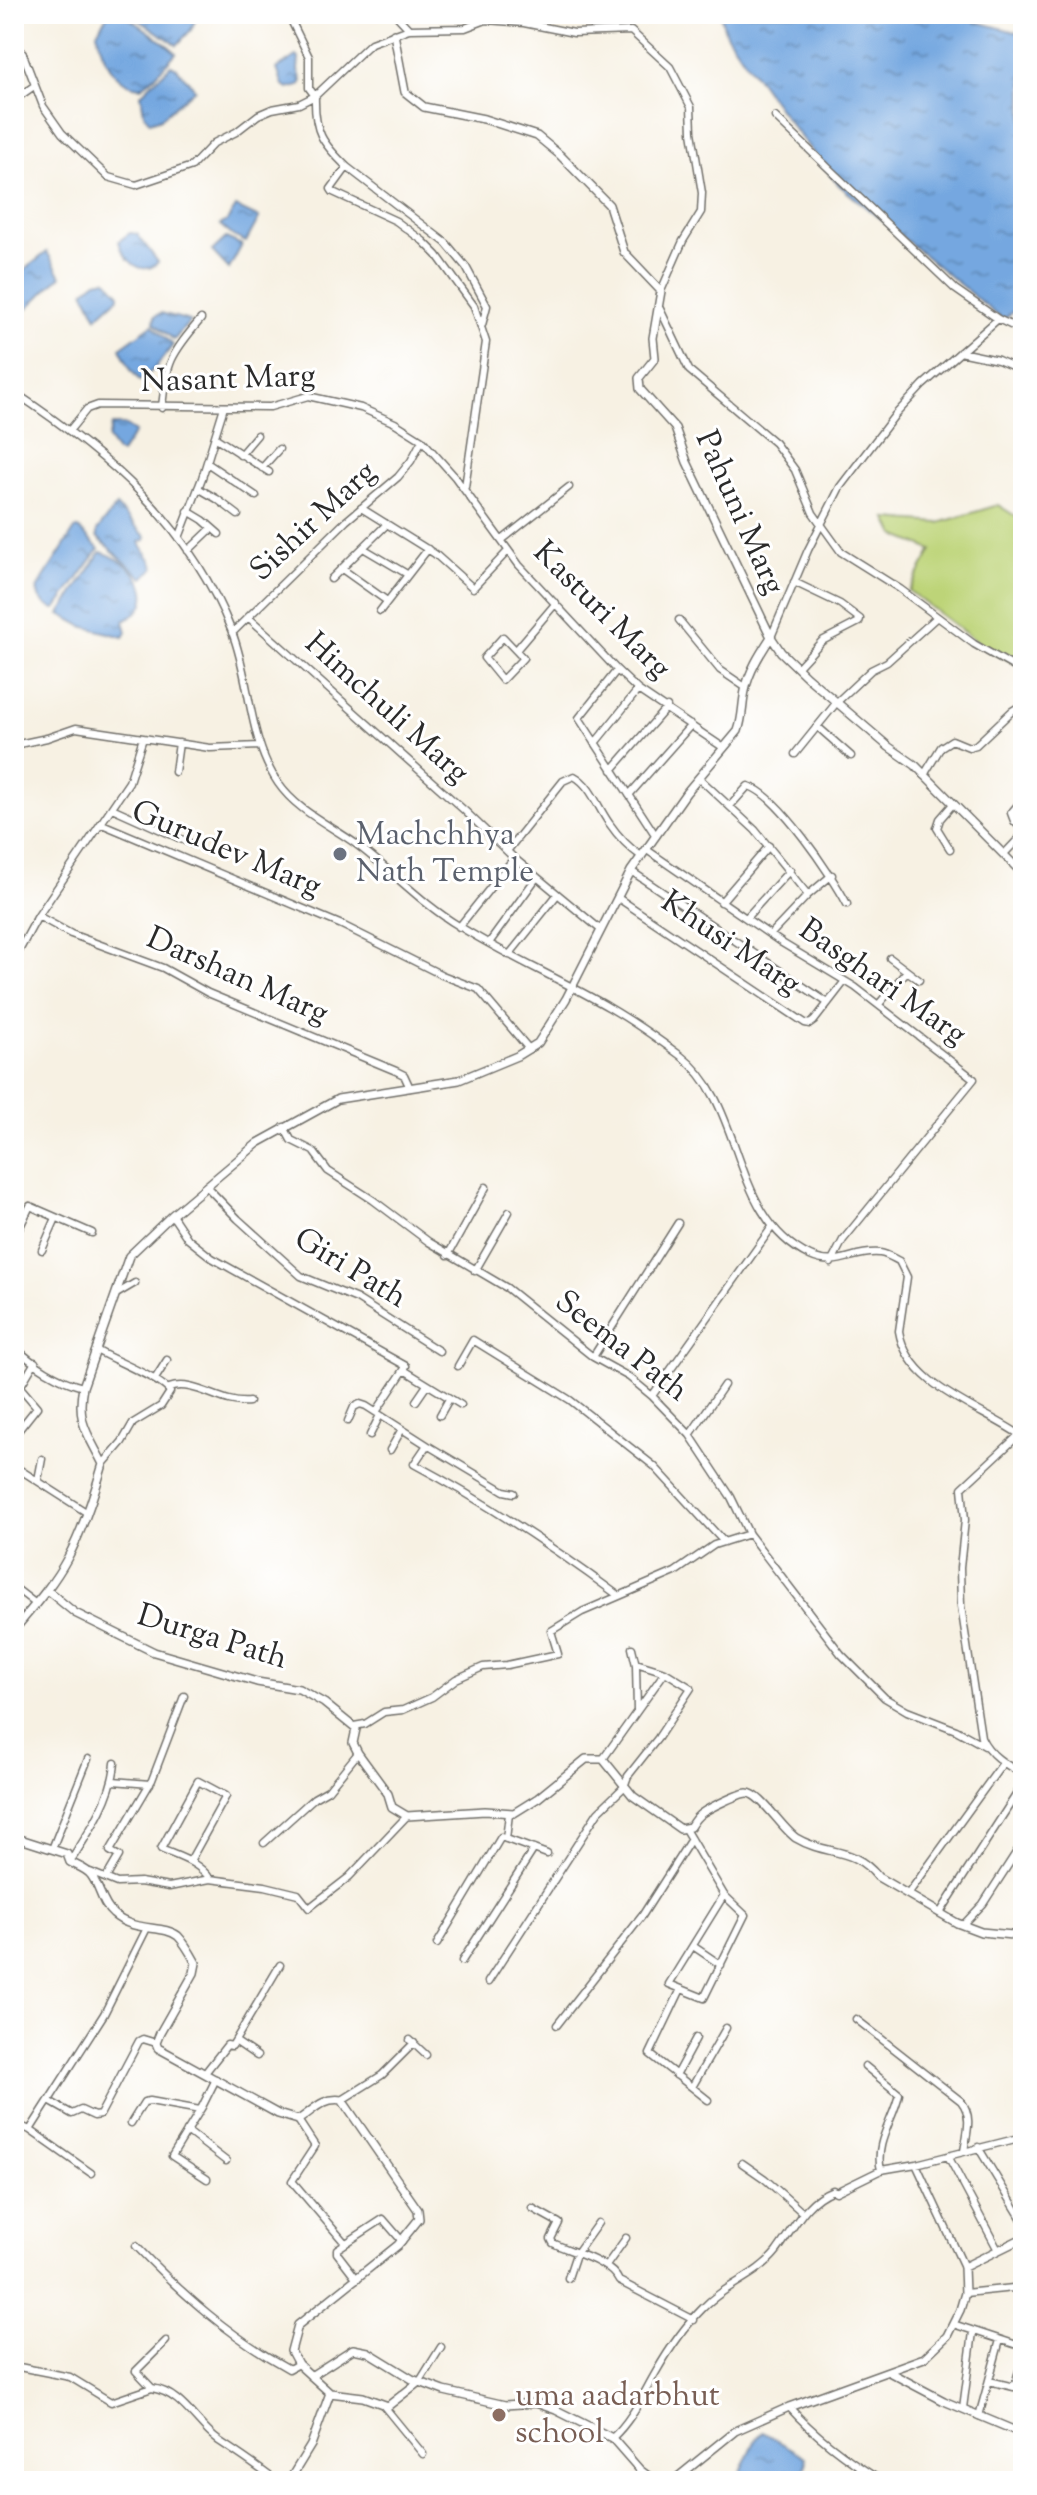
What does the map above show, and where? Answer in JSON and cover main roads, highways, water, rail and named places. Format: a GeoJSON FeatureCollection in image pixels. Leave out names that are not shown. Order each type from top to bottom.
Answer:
{"type":"FeatureCollection","features":[{"type":"Feature","properties":{"kind":"water"},"geometry":{"type":"Polygon","coordinates":[[[108,14],[127,17],[176,53],[141,87],[123,81],[106,59],[97,32],[108,14]]]}},
{"type":"Feature","properties":{"kind":"water"},"geometry":{"type":"Polygon","coordinates":[[[130,14],[198,14],[191,30],[177,45],[130,14]]]}},
{"type":"Feature","properties":{"kind":"water"},"geometry":{"type":"Polygon","coordinates":[[[720,14],[948,14],[1023,34],[1023,303],[1003,320],[839,185],[790,124],[726,34],[720,14]]]}},
{"type":"Feature","properties":{"kind":"water"},"geometry":{"type":"Polygon","coordinates":[[[296,56],[299,58],[298,70],[302,81],[299,86],[288,89],[283,85],[277,69],[296,56]]]}},
{"type":"Feature","properties":{"kind":"water"},"geometry":{"type":"Polygon","coordinates":[[[171,65],[195,89],[161,118],[150,122],[144,114],[141,94],[171,65]]]}},
{"type":"Feature","properties":{"kind":"water"},"geometry":{"type":"Polygon","coordinates":[[[236,207],[259,218],[246,242],[220,225],[227,221],[236,207]]]}},
{"type":"Feature","properties":{"kind":"water"},"geometry":{"type":"Polygon","coordinates":[[[130,233],[137,234],[158,262],[152,267],[139,267],[124,254],[119,241],[130,233]]]}},
{"type":"Feature","properties":{"kind":"water"},"geometry":{"type":"Polygon","coordinates":[[[226,238],[242,245],[229,269],[212,251],[226,238]]]}},
{"type":"Feature","properties":{"kind":"water"},"geometry":{"type":"Polygon","coordinates":[[[47,252],[61,276],[19,316],[14,311],[14,278],[47,252]]]}},
{"type":"Feature","properties":{"kind":"water"},"geometry":{"type":"Polygon","coordinates":[[[106,279],[119,297],[97,317],[84,291],[97,281],[106,279]]]}},
{"type":"Feature","properties":{"kind":"water"},"geometry":{"type":"Polygon","coordinates":[[[161,313],[190,321],[174,340],[154,323],[155,316],[161,313]]]}},
{"type":"Feature","properties":{"kind":"water"},"geometry":{"type":"Polygon","coordinates":[[[152,325],[173,345],[140,381],[120,348],[152,325]]]}},
{"type":"Feature","properties":{"kind":"water"},"geometry":{"type":"Polygon","coordinates":[[[112,425],[124,425],[135,432],[121,453],[108,439],[112,425]]]}},
{"type":"Feature","properties":{"kind":"water"},"geometry":{"type":"Polygon","coordinates":[[[116,506],[146,537],[140,542],[154,568],[143,578],[97,537],[97,531],[116,506]]]}},
{"type":"Feature","properties":{"kind":"water"},"geometry":{"type":"Polygon","coordinates":[[[78,528],[99,549],[56,609],[40,598],[38,587],[78,528]]]}},
{"type":"Feature","properties":{"kind":"water"},"geometry":{"type":"Polygon","coordinates":[[[101,552],[119,560],[135,573],[144,590],[140,609],[124,621],[127,632],[124,637],[82,626],[60,614],[101,552]]]}},
{"type":"Feature","properties":{"kind":"water"},"geometry":{"type":"Polygon","coordinates":[[[763,2432],[805,2457],[806,2464],[799,2481],[737,2480],[756,2439],[763,2432]]]}},
{"type":"Feature","properties":{"kind":"place","name":"Machchhya Nath Temple"},"geometry":{"type":"Point","coordinates":[340,854]}},
{"type":"Feature","properties":{"kind":"place","name":"uma aadarbhut school"},"geometry":{"type":"Point","coordinates":[499,2415]}}]}
